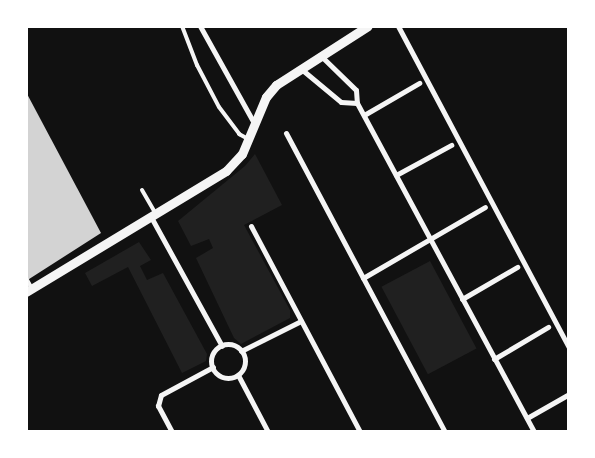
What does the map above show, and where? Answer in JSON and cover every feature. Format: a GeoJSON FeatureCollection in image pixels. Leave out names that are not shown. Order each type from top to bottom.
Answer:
{"type":"FeatureCollection","features":[{"type":"Feature","properties":{"kind":"street"},"geometry":{"type":"LineString","coordinates":[[200,26],[255,126]]}},
{"type":"Feature","properties":{"kind":"street"},"geometry":{"type":"LineString","coordinates":[[29,291],[226,171],[242,154],[250,140],[266,97],[276,85],[299,68],[368,26]]}},
{"type":"Feature","properties":{"kind":"street"},"geometry":{"type":"LineString","coordinates":[[398,26],[569,347]]}},
{"type":"Feature","properties":{"kind":"street"},"geometry":{"type":"LineString","coordinates":[[320,55],[350,82],[356,90],[357,103],[534,432]]}},
{"type":"Feature","properties":{"kind":"street"},"geometry":{"type":"LineString","coordinates":[[299,68],[341,102],[357,103]]}},
{"type":"Feature","properties":{"kind":"street"},"geometry":{"type":"LineString","coordinates":[[364,115],[419,82]]}},
{"type":"Feature","properties":{"kind":"street"},"geometry":{"type":"LineString","coordinates":[[286,133],[445,432]]}},
{"type":"Feature","properties":{"kind":"street"},"geometry":{"type":"LineString","coordinates":[[396,175],[451,145]]}},
{"type":"Feature","properties":{"kind":"street"},"geometry":{"type":"LineString","coordinates":[[363,278],[485,207]]}},
{"type":"Feature","properties":{"kind":"street"},"geometry":{"type":"LineString","coordinates":[[153,216],[222,346]]}},
{"type":"Feature","properties":{"kind":"street"},"geometry":{"type":"LineString","coordinates":[[251,226],[360,432]]}},
{"type":"Feature","properties":{"kind":"street"},"geometry":{"type":"LineString","coordinates":[[462,298],[518,268]]}},
{"type":"Feature","properties":{"kind":"street"},"geometry":{"type":"LineString","coordinates":[[241,351],[301,321]]}},
{"type":"Feature","properties":{"kind":"street"},"geometry":{"type":"LineString","coordinates":[[494,358],[548,327]]}},
{"type":"Feature","properties":{"kind":"street"},"geometry":{"type":"LineString","coordinates":[[232,345],[241,351],[244,366],[238,375],[222,377],[213,367],[214,353],[222,346],[232,345]]}},
{"type":"Feature","properties":{"kind":"street"},"geometry":{"type":"LineString","coordinates":[[172,432],[158,406],[161,395],[213,367]]}},
{"type":"Feature","properties":{"kind":"street"},"geometry":{"type":"LineString","coordinates":[[238,375],[268,432]]}},
{"type":"Feature","properties":{"kind":"street"},"geometry":{"type":"LineString","coordinates":[[526,418],[569,394]]}},
{"type":"Feature","properties":{"kind":"lane"},"geometry":{"type":"LineString","coordinates":[[182,26],[197,65],[219,107],[239,134],[250,140]]}},
{"type":"Feature","properties":{"kind":"lane"},"geometry":{"type":"LineString","coordinates":[[142,190],[153,216]]}},
{"type":"Feature","properties":{"kind":"lane"},"geometry":{"type":"LineString","coordinates":[[26,278],[29,291]]}},
{"type":"Feature","properties":{"kind":"shaded area"},"geometry":{"type":"Polygon","coordinates":[[[255,154],[282,205],[244,225],[290,310],[290,318],[241,344],[234,338],[196,258],[213,248],[209,239],[191,246],[178,221],[245,166],[255,154]]]}},
{"type":"Feature","properties":{"kind":"shaded area"},"geometry":{"type":"Polygon","coordinates":[[[139,242],[151,260],[140,266],[147,280],[163,273],[207,354],[206,361],[182,373],[128,267],[92,286],[85,273],[139,242]]]}},
{"type":"Feature","properties":{"kind":"shaded area"},"geometry":{"type":"Polygon","coordinates":[[[430,261],[476,348],[428,374],[381,287],[430,261]]]}},
{"type":"Feature","properties":{"kind":"building"},"geometry":{"type":"Polygon","coordinates":[[[26,92],[101,233],[26,281],[26,92]]]}}]}
